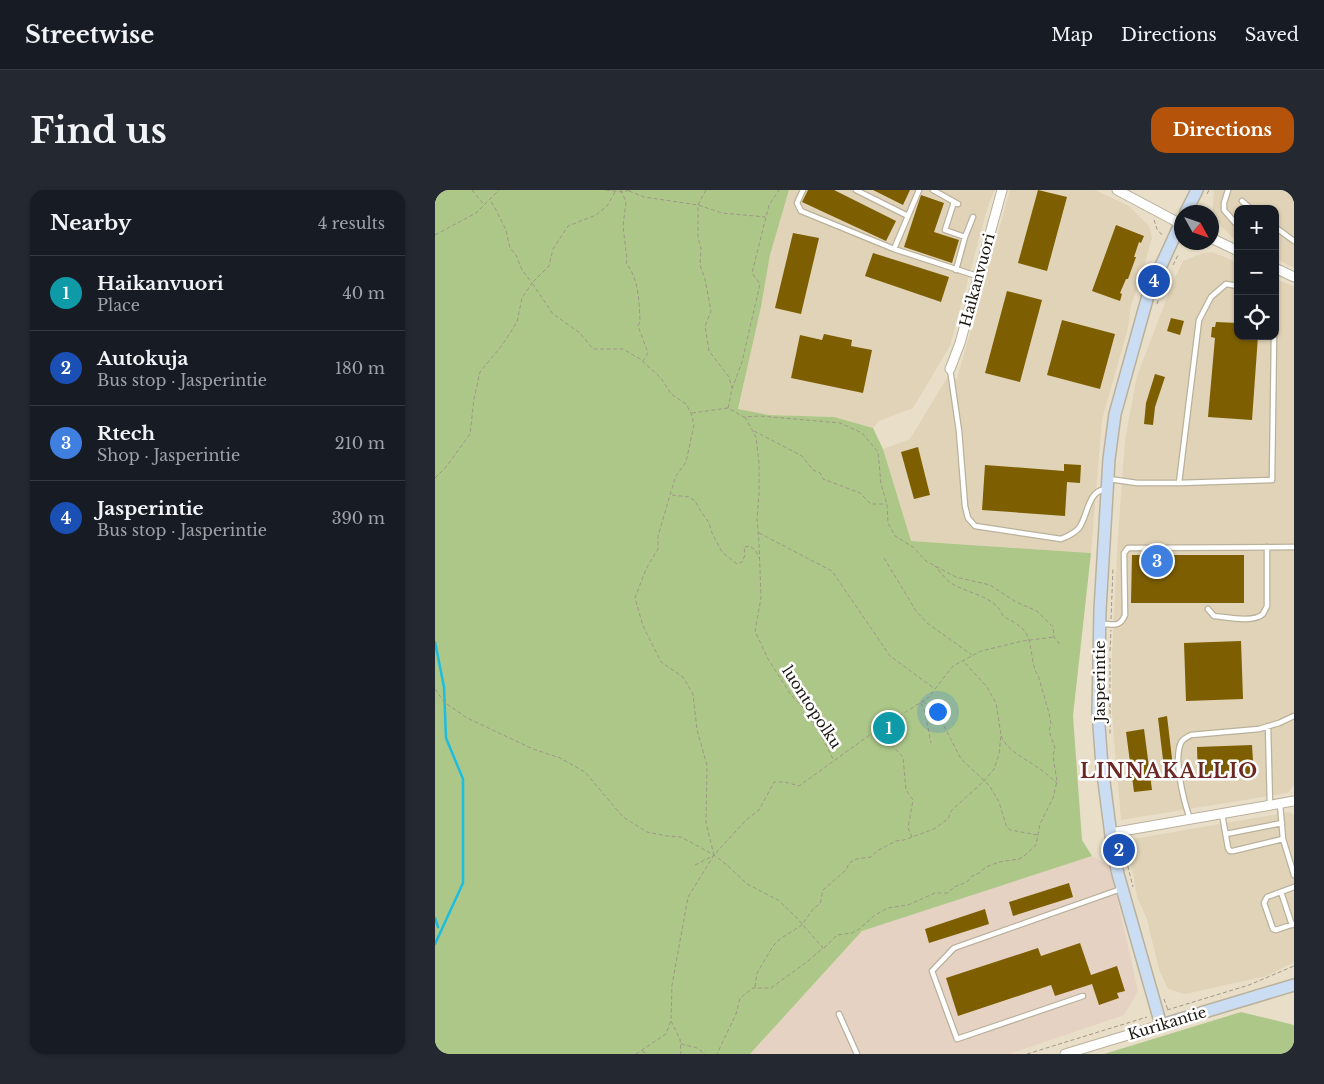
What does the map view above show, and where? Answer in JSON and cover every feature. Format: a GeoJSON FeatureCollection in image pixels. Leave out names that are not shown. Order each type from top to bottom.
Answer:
{"type":"FeatureCollection","features":[{"type":"Feature","properties":{"kind":"main road"},"geometry":{"type":"LineString","coordinates":[[1190,205],[1197,190]]}},
{"type":"Feature","properties":{"kind":"main road","name":"Jasperintie"},"geometry":{"type":"LineString","coordinates":[[1161,1025],[1128,888],[1111,833],[1102,766],[1098,712],[1105,624],[1107,484],[1115,414],[1149,292],[1173,240]]}},
{"type":"Feature","properties":{"kind":"main road","name":"Kurikantie"},"geometry":{"type":"LineString","coordinates":[[1269,992],[1275,986],[1294,977]]}},
{"type":"Feature","properties":{"kind":"main road","name":"Kurikantie"},"geometry":{"type":"LineString","coordinates":[[1161,1025],[1294,985]]}},
{"type":"Feature","properties":{"kind":"street","name":"Haikanvuori"},"geometry":{"type":"LineString","coordinates":[[950,369],[960,343],[1002,190]]}},
{"type":"Feature","properties":{"kind":"street"},"geometry":{"type":"LineString","coordinates":[[1117,190],[1174,219]]}},
{"type":"Feature","properties":{"kind":"street"},"geometry":{"type":"LineString","coordinates":[[1219,241],[1234,248]]}},
{"type":"Feature","properties":{"kind":"street"},"geometry":{"type":"LineString","coordinates":[[1279,270],[1294,276]]}},
{"type":"Feature","properties":{"kind":"street"},"geometry":{"type":"LineString","coordinates":[[1111,833],[1294,801]]}},
{"type":"Feature","properties":{"kind":"street","name":"Kurikantie"},"geometry":{"type":"LineString","coordinates":[[1065,1054],[1161,1025]]}},
{"type":"Feature","properties":{"kind":"lane"},"geometry":{"type":"LineString","coordinates":[[803,190],[797,203],[801,211],[894,249],[977,276]]}},
{"type":"Feature","properties":{"kind":"lane"},"geometry":{"type":"LineString","coordinates":[[856,190],[908,216]]}},
{"type":"Feature","properties":{"kind":"lane"},"geometry":{"type":"LineString","coordinates":[[894,249],[919,190]]}},
{"type":"Feature","properties":{"kind":"lane"},"geometry":{"type":"LineString","coordinates":[[933,190],[956,203],[945,230],[965,237]]}},
{"type":"Feature","properties":{"kind":"lane"},"geometry":{"type":"LineString","coordinates":[[1228,190],[1224,210],[1234,221]]}},
{"type":"Feature","properties":{"kind":"lane"},"geometry":{"type":"LineString","coordinates":[[1242,202],[1246,205]]}},
{"type":"Feature","properties":{"kind":"lane"},"geometry":{"type":"LineString","coordinates":[[956,270],[965,237],[973,217]]}},
{"type":"Feature","properties":{"kind":"lane"},"geometry":{"type":"LineString","coordinates":[[1279,230],[1294,241]]}},
{"type":"Feature","properties":{"kind":"lane"},"geometry":{"type":"LineString","coordinates":[[1179,483],[1199,320],[1211,297],[1226,284],[1234,285]]}},
{"type":"Feature","properties":{"kind":"lane"},"geometry":{"type":"LineString","coordinates":[[950,369],[959,431],[965,506],[968,518],[975,526],[1061,539],[1075,533],[1081,526],[1092,497],[1107,484],[1272,480],[1274,340]]}},
{"type":"Feature","properties":{"kind":"lane"},"geometry":{"type":"LineString","coordinates":[[1208,609],[1214,616],[1232,618],[1255,618],[1263,614],[1267,606],[1267,547]]}},
{"type":"Feature","properties":{"kind":"lane"},"geometry":{"type":"LineString","coordinates":[[1105,624],[1119,624],[1123,622],[1125,615],[1124,553],[1128,548],[1294,547]]}},
{"type":"Feature","properties":{"kind":"lane"},"geometry":{"type":"LineString","coordinates":[[1190,818],[1179,766],[1181,742],[1191,735],[1259,729],[1294,716]]}},
{"type":"Feature","properties":{"kind":"lane"},"geometry":{"type":"LineString","coordinates":[[1268,726],[1270,805]]}},
{"type":"Feature","properties":{"kind":"lane"},"geometry":{"type":"LineString","coordinates":[[1280,803],[1283,839],[1294,874]]}},
{"type":"Feature","properties":{"kind":"lane"},"geometry":{"type":"LineString","coordinates":[[1222,813],[1228,848],[1230,850],[1233,851],[1283,839]]}},
{"type":"Feature","properties":{"kind":"lane"},"geometry":{"type":"LineString","coordinates":[[1225,834],[1281,823]]}},
{"type":"Feature","properties":{"kind":"lane"},"geometry":{"type":"LineString","coordinates":[[1083,996],[957,1039],[932,971],[954,948],[1128,888]]}},
{"type":"Feature","properties":{"kind":"lane"},"geometry":{"type":"LineString","coordinates":[[1281,892],[1293,924],[1277,930],[1272,927],[1264,903],[1265,899],[1281,892],[1294,888]]}},
{"type":"Feature","properties":{"kind":"lane"},"geometry":{"type":"LineString","coordinates":[[839,1014],[857,1054]]}},
{"type":"Feature","properties":{"kind":"path"},"geometry":{"type":"LineString","coordinates":[[472,190],[484,205]]}},
{"type":"Feature","properties":{"kind":"path"},"geometry":{"type":"LineString","coordinates":[[435,235],[476,213],[499,190]]}},
{"type":"Feature","properties":{"kind":"path"},"geometry":{"type":"LineString","coordinates":[[606,190],[615,192],[630,190],[643,197],[698,205],[722,213],[766,217]]}},
{"type":"Feature","properties":{"kind":"path"},"geometry":{"type":"LineString","coordinates":[[706,190],[698,205],[698,238],[701,248],[700,265],[705,279],[711,311],[705,326],[709,351],[729,377],[732,389]]}},
{"type":"Feature","properties":{"kind":"path"},"geometry":{"type":"LineString","coordinates":[[728,408],[732,389],[742,362],[760,284],[752,273],[769,205],[779,190]]}},
{"type":"Feature","properties":{"kind":"path"},"geometry":{"type":"LineString","coordinates":[[622,191],[625,202],[623,226],[626,263],[632,270],[637,288],[640,322],[638,326],[648,353],[643,362]]}},
{"type":"Feature","properties":{"kind":"path"},"geometry":{"type":"LineString","coordinates":[[435,478],[446,467],[470,434],[474,399],[480,372],[503,344],[517,322],[522,298],[532,283],[549,266],[553,250],[567,226],[596,215],[607,206],[615,192]]}},
{"type":"Feature","properties":{"kind":"path"},"geometry":{"type":"LineString","coordinates":[[490,200],[506,230],[510,248],[517,255],[522,270],[553,314],[580,333],[593,349],[623,349],[643,362],[661,378],[671,394],[686,404],[691,413],[693,425],[686,462],[676,476],[658,536],[658,549],[646,569],[635,598],[643,626],[661,662],[683,677],[693,694],[697,730],[707,766],[706,823],[714,855],[688,897],[672,985],[671,1020],[666,1034],[637,1054]]}},
{"type":"Feature","properties":{"kind":"path"},"geometry":{"type":"LineString","coordinates":[[1152,208],[1153,220],[1157,229],[1162,235],[1173,240]]}},
{"type":"Feature","properties":{"kind":"path"},"geometry":{"type":"LineString","coordinates":[[1173,265],[1179,251]]}},
{"type":"Feature","properties":{"kind":"path"},"geometry":{"type":"LineString","coordinates":[[1157,304],[1169,274]]}},
{"type":"Feature","properties":{"kind":"path"},"geometry":{"type":"LineString","coordinates":[[691,413],[728,408],[744,417],[760,416],[840,423],[862,433],[878,452],[881,484],[887,504],[888,523],[895,536],[913,547],[926,561],[935,566],[956,577],[990,585],[1016,602],[1037,611],[1053,627],[1054,637],[1061,646]]}},
{"type":"Feature","properties":{"kind":"path","name":"luontopolku"},"geometry":{"type":"LineString","coordinates":[[714,855],[746,820],[759,810],[774,782],[785,782],[799,786],[834,759],[814,723],[791,695],[768,658],[755,632],[761,598],[757,519],[759,463],[756,437],[744,417]]}},
{"type":"Feature","properties":{"kind":"path"},"geometry":{"type":"LineString","coordinates":[[752,430],[802,456],[813,470],[820,473],[823,479],[860,493],[871,504],[887,504]]}},
{"type":"Feature","properties":{"kind":"path"},"geometry":{"type":"LineString","coordinates":[[670,495],[689,496],[695,501],[709,523],[722,552],[731,561],[737,564],[742,562],[745,555],[744,547],[750,546],[756,551],[760,562]]}},
{"type":"Feature","properties":{"kind":"path"},"geometry":{"type":"LineString","coordinates":[[758,532],[832,571],[891,656],[935,689]]}},
{"type":"Feature","properties":{"kind":"path"},"geometry":{"type":"LineString","coordinates":[[884,558],[916,611],[927,624],[973,655]]}},
{"type":"Feature","properties":{"kind":"path"},"geometry":{"type":"LineString","coordinates":[[717,1054],[736,1014],[741,998],[755,988],[771,988],[808,962],[837,935],[852,933],[858,930],[875,915],[888,908],[908,905],[935,893],[948,893],[954,887],[967,882],[972,876],[986,867],[999,862],[1019,859],[1036,845],[1040,824],[1053,798],[1057,783],[1053,756],[1055,748],[1049,731],[1051,724],[1049,713],[1038,675],[1033,667],[1034,659],[1029,640],[1025,632],[1017,624],[1003,616],[1000,609],[993,602],[950,582],[935,566]]}},
{"type":"Feature","properties":{"kind":"path"},"geometry":{"type":"LineString","coordinates":[[1110,736],[1105,624],[1113,567]]}},
{"type":"Feature","properties":{"kind":"path"},"geometry":{"type":"LineString","coordinates":[[834,759],[928,698],[953,666],[962,661],[981,651],[1029,640],[1054,637]]}},
{"type":"Feature","properties":{"kind":"path"},"geometry":{"type":"LineString","coordinates":[[755,988],[757,973],[773,946],[780,939],[802,925],[814,908],[820,904],[823,890],[846,870],[849,863],[855,859],[871,857],[877,851],[896,841],[934,829],[948,819],[951,811],[984,781],[994,769],[999,754],[1001,735],[996,703],[987,687],[962,661]]}},
{"type":"Feature","properties":{"kind":"path"},"geometry":{"type":"LineString","coordinates":[[435,689],[443,702],[467,718],[533,749],[560,758],[585,772],[623,817],[647,832],[681,837],[714,855],[747,884],[777,900],[823,948]]}},
{"type":"Feature","properties":{"kind":"path"},"geometry":{"type":"LineString","coordinates":[[922,701],[931,743]]}},
{"type":"Feature","properties":{"kind":"path"},"geometry":{"type":"LineString","coordinates":[[922,701],[942,722],[961,759],[984,781],[999,802],[1006,825],[1010,830],[1038,835]]}},
{"type":"Feature","properties":{"kind":"path"},"geometry":{"type":"LineString","coordinates":[[878,729],[903,757],[906,790],[913,800],[909,828],[912,837]]}},
{"type":"Feature","properties":{"kind":"path"},"geometry":{"type":"LineString","coordinates":[[1001,735],[1015,753],[1046,773],[1057,783]]}},
{"type":"Feature","properties":{"kind":"path"},"geometry":{"type":"LineString","coordinates":[[1123,847],[1128,888]]}},
{"type":"Feature","properties":{"kind":"path"},"geometry":{"type":"LineString","coordinates":[[695,865],[714,855]]}},
{"type":"Feature","properties":{"kind":"path"},"geometry":{"type":"LineString","coordinates":[[1163,992],[1168,1010]]}},
{"type":"Feature","properties":{"kind":"path"},"geometry":{"type":"LineString","coordinates":[[671,1020],[680,1039],[681,1054]]}},
{"type":"Feature","properties":{"kind":"path"},"geometry":{"type":"LineString","coordinates":[[680,1044],[697,1048],[705,1054]]}},
{"type":"Feature","properties":{"kind":"path"},"geometry":{"type":"LineString","coordinates":[[435,1049],[438,1054]]}},
{"type":"Feature","properties":{"kind":"path"},"geometry":{"type":"LineString","coordinates":[[641,1051],[648,1054]]}},
{"type":"Feature","properties":{"kind":"shaded area"},"geometry":{"type":"Polygon","coordinates":[[[789,190],[995,190],[988,206],[950,346],[913,408],[879,421],[873,428],[834,417],[769,415],[738,410],[761,307],[770,255],[789,190]]]}},
{"type":"Feature","properties":{"kind":"shaded area"},"geometry":{"type":"Polygon","coordinates":[[[1010,190],[1095,190],[1129,206],[1149,226],[1152,238],[1131,305],[1128,328],[1102,420],[1091,553],[910,541],[883,449],[910,439],[948,376],[957,379],[1010,190]]]}},
{"type":"Feature","properties":{"kind":"shaded area"},"geometry":{"type":"Polygon","coordinates":[[[1214,190],[1294,190],[1294,268],[1279,260],[1279,205],[1234,205],[1234,238],[1219,224],[1219,205],[1213,205],[1214,190]]]}},
{"type":"Feature","properties":{"kind":"shaded area"},"geometry":{"type":"Polygon","coordinates":[[[1213,252],[1234,261],[1234,340],[1279,340],[1279,280],[1294,286],[1294,785],[1288,793],[1121,820],[1112,714],[1112,652],[1125,440],[1137,376],[1173,282],[1183,261],[1203,253],[1213,252]]]}},
{"type":"Feature","properties":{"kind":"shaded area"},"geometry":{"type":"Polygon","coordinates":[[[1290,812],[1294,815],[1294,962],[1267,976],[1185,994],[1168,989],[1159,970],[1147,919],[1137,897],[1127,840],[1290,812]]]}},
{"type":"Feature","properties":{"kind":"shaded area"},"geometry":{"type":"Polygon","coordinates":[[[1092,856],[1110,866],[1138,991],[1124,1015],[1009,1054],[750,1054],[862,931],[1092,856]]]}},
{"type":"Feature","properties":{"kind":"green space"},"geometry":{"type":"Polygon","coordinates":[[[435,190],[789,190],[770,255],[761,307],[738,409],[769,415],[834,417],[873,428],[883,449],[911,541],[1091,553],[1073,716],[1082,840],[1092,856],[862,931],[750,1054],[435,1054],[435,190]]]}},
{"type":"Feature","properties":{"kind":"green space"},"geometry":{"type":"Polygon","coordinates":[[[1241,1012],[1294,1025],[1294,1054],[1104,1054],[1241,1012]]]}},
{"type":"Feature","properties":{"kind":"building"},"geometry":{"type":"Polygon","coordinates":[[[808,190],[834,190],[896,221],[886,241],[802,202],[808,190]]]}},
{"type":"Feature","properties":{"kind":"building"},"geometry":{"type":"Polygon","coordinates":[[[873,190],[910,190],[903,205],[873,190]]]}},
{"type":"Feature","properties":{"kind":"building"},"geometry":{"type":"Polygon","coordinates":[[[1038,190],[1067,197],[1047,271],[1018,263],[1038,190]]]}},
{"type":"Feature","properties":{"kind":"building"},"geometry":{"type":"Polygon","coordinates":[[[921,195],[944,203],[934,232],[959,240],[952,263],[904,247],[921,195]]]}},
{"type":"Feature","properties":{"kind":"building"},"geometry":{"type":"Polygon","coordinates":[[[1116,225],[1144,236],[1141,243],[1139,242],[1128,279],[1126,279],[1120,293],[1122,294],[1120,301],[1092,291],[1116,225]]]}},
{"type":"Feature","properties":{"kind":"building"},"geometry":{"type":"Polygon","coordinates":[[[793,233],[819,238],[801,314],[775,308],[793,233]]]}},
{"type":"Feature","properties":{"kind":"building"},"geometry":{"type":"Polygon","coordinates":[[[873,253],[949,277],[941,302],[865,276],[873,253]]]}},
{"type":"Feature","properties":{"kind":"building"},"geometry":{"type":"Polygon","coordinates":[[[1007,291],[1042,300],[1020,382],[985,373],[1007,291]]]}},
{"type":"Feature","properties":{"kind":"building"},"geometry":{"type":"Polygon","coordinates":[[[1171,318],[1184,321],[1180,335],[1167,331],[1171,318]]]}},
{"type":"Feature","properties":{"kind":"building"},"geometry":{"type":"Polygon","coordinates":[[[1062,320],[1115,334],[1100,389],[1047,375],[1062,320]]]}},
{"type":"Feature","properties":{"kind":"building"},"geometry":{"type":"Polygon","coordinates":[[[1216,322],[1234,323],[1234,340],[1258,340],[1252,420],[1208,417],[1215,338],[1211,337],[1212,327],[1215,327],[1216,322]]]}},
{"type":"Feature","properties":{"kind":"building"},"geometry":{"type":"Polygon","coordinates":[[[824,334],[852,340],[851,346],[872,350],[863,393],[791,378],[800,335],[822,340],[824,334]]]}},
{"type":"Feature","properties":{"kind":"building"},"geometry":{"type":"Polygon","coordinates":[[[1155,374],[1165,377],[1155,407],[1153,425],[1144,424],[1146,403],[1155,374]]]}},
{"type":"Feature","properties":{"kind":"building"},"geometry":{"type":"Polygon","coordinates":[[[918,447],[930,495],[914,499],[901,452],[918,447]]]}},
{"type":"Feature","properties":{"kind":"building"},"geometry":{"type":"Polygon","coordinates":[[[1064,464],[1081,465],[1080,483],[1067,482],[1065,516],[982,510],[985,465],[1064,471],[1064,464]]]}},
{"type":"Feature","properties":{"kind":"building"},"geometry":{"type":"Polygon","coordinates":[[[1132,555],[1244,555],[1244,603],[1131,603],[1132,555]]]}},
{"type":"Feature","properties":{"kind":"building"},"geometry":{"type":"Polygon","coordinates":[[[1241,641],[1243,699],[1186,701],[1184,643],[1241,641]]]}},
{"type":"Feature","properties":{"kind":"building"},"geometry":{"type":"Polygon","coordinates":[[[1167,716],[1173,767],[1164,768],[1158,718],[1167,716]]]}},
{"type":"Feature","properties":{"kind":"building"},"geometry":{"type":"Polygon","coordinates":[[[1144,729],[1152,790],[1134,792],[1126,732],[1144,729]]]}},
{"type":"Feature","properties":{"kind":"building"},"geometry":{"type":"Polygon","coordinates":[[[1252,745],[1254,776],[1198,778],[1197,747],[1252,745]]]}},
{"type":"Feature","properties":{"kind":"building"},"geometry":{"type":"Polygon","coordinates":[[[1069,883],[1073,897],[1013,916],[1009,902],[1069,883]]]}},
{"type":"Feature","properties":{"kind":"building"},"geometry":{"type":"Polygon","coordinates":[[[985,909],[989,924],[929,943],[925,929],[985,909]]]}},
{"type":"Feature","properties":{"kind":"building"},"geometry":{"type":"Polygon","coordinates":[[[1080,943],[1091,975],[1117,966],[1125,991],[1117,993],[1119,998],[1099,1005],[1092,984],[1055,996],[1051,985],[958,1016],[946,978],[1038,948],[1041,956],[1080,943]]]}},
{"type":"Feature","properties":{"kind":"waterway"},"geometry":{"type":"LineString","coordinates":[[435,642],[444,687],[446,738],[463,779],[463,883],[435,944]]}},
{"type":"Feature","properties":{"kind":"waterway"},"geometry":{"type":"LineString","coordinates":[[435,918],[438,927]]}},
{"type":"Feature","properties":{"kind":"place","name":"Jasperintie"},"geometry":{"type":"Point","coordinates":[1154,281]}},
{"type":"Feature","properties":{"kind":"place","name":"Rtech"},"geometry":{"type":"Point","coordinates":[1157,561]}},
{"type":"Feature","properties":{"kind":"place","name":"Haikanvuori"},"geometry":{"type":"Point","coordinates":[889,728]}},
{"type":"Feature","properties":{"kind":"place","name":"Autokuja"},"geometry":{"type":"Point","coordinates":[1119,850]}},
{"type":"Feature","properties":{"kind":"district","name":"LINNAKALLIO"},"geometry":{"type":"Point","coordinates":[1169,771]}}]}
